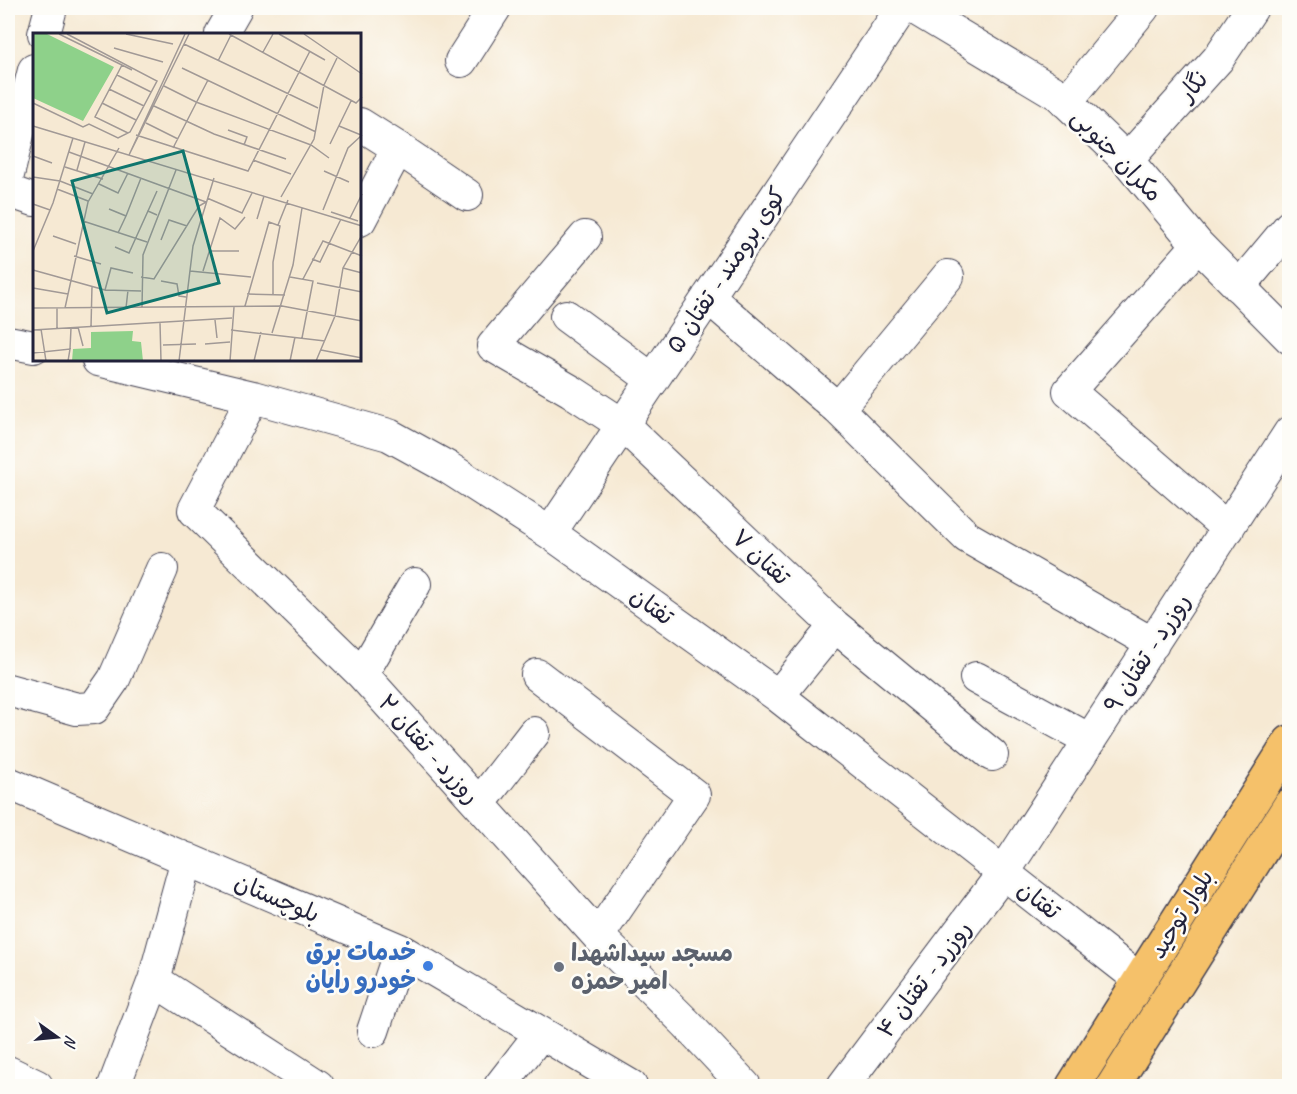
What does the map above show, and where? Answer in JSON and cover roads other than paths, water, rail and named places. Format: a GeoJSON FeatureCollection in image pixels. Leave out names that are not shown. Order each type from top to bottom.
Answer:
{"type":"FeatureCollection","features":[{"type":"Feature","properties":{"kind":"main road","name":"بلوار توحید"},"geometry":{"type":"LineString","coordinates":[[1073,1086],[1290,742]]}},
{"type":"Feature","properties":{"kind":"main road","name":"بلوار توحید"},"geometry":{"type":"LineString","coordinates":[[1113,1086],[1290,805]]}},
{"type":"Feature","properties":{"kind":"street"},"geometry":{"type":"LineString","coordinates":[[44,33],[51,8]]}},
{"type":"Feature","properties":{"kind":"street"},"geometry":{"type":"LineString","coordinates":[[221,33],[236,8]]}},
{"type":"Feature","properties":{"kind":"street"},"geometry":{"type":"LineString","coordinates":[[460,61],[495,8]]}},
{"type":"Feature","properties":{"kind":"street","name":"کوی برومند - تفتان ۵"},"geometry":{"type":"LineString","coordinates":[[550,533],[902,8]]}},
{"type":"Feature","properties":{"kind":"street","name":"مکران جنوبی"},"geometry":{"type":"LineString","coordinates":[[914,8],[1059,95],[1127,160],[1198,245],[1290,338]]}},
{"type":"Feature","properties":{"kind":"street"},"geometry":{"type":"LineString","coordinates":[[1066,102],[1143,8]]}},
{"type":"Feature","properties":{"kind":"street","name":"نگار"},"geometry":{"type":"LineString","coordinates":[[1127,160],[1218,59],[1252,8]]}},
{"type":"Feature","properties":{"kind":"street"},"geometry":{"type":"LineString","coordinates":[[8,175],[33,74]]}},
{"type":"Feature","properties":{"kind":"street"},"geometry":{"type":"LineString","coordinates":[[362,125],[467,195]]}},
{"type":"Feature","properties":{"kind":"street"},"geometry":{"type":"LineString","coordinates":[[362,216],[398,148]]}},
{"type":"Feature","properties":{"kind":"street"},"geometry":{"type":"LineString","coordinates":[[8,191],[33,200]]}},
{"type":"Feature","properties":{"kind":"street"},"geometry":{"type":"LineString","coordinates":[[1239,287],[1290,226]]}},
{"type":"Feature","properties":{"kind":"street","name":"تفتان ۷"},"geometry":{"type":"LineString","coordinates":[[585,237],[493,346],[571,391],[623,425],[835,626],[992,755]]}},
{"type":"Feature","properties":{"kind":"street"},"geometry":{"type":"LineString","coordinates":[[1198,245],[1069,391],[1228,529]]}},
{"type":"Feature","properties":{"kind":"street"},"geometry":{"type":"LineString","coordinates":[[838,409],[948,276]]}},
{"type":"Feature","properties":{"kind":"street"},"geometry":{"type":"LineString","coordinates":[[708,297],[838,409],[967,537],[1153,644]]}},
{"type":"Feature","properties":{"kind":"street"},"geometry":{"type":"LineString","coordinates":[[566,316],[653,380]]}},
{"type":"Feature","properties":{"kind":"street"},"geometry":{"type":"LineString","coordinates":[[8,342],[33,347]]}},
{"type":"Feature","properties":{"kind":"street","name":"تفتان"},"geometry":{"type":"LineString","coordinates":[[115,362],[389,435],[447,466],[550,533],[778,696],[1139,979]]}},
{"type":"Feature","properties":{"kind":"street","name":"روزرد - تفتان ۲"},"geometry":{"type":"LineString","coordinates":[[253,397],[194,510],[362,674],[598,936],[686,1023],[745,1086]]}},
{"type":"Feature","properties":{"kind":"street","name":"روزرد - تفتان ۹"},"geometry":{"type":"LineString","coordinates":[[1004,872],[1290,432]]}},
{"type":"Feature","properties":{"kind":"street"},"geometry":{"type":"LineString","coordinates":[[8,690],[77,709],[94,708],[114,679],[162,569]]}},
{"type":"Feature","properties":{"kind":"street"},"geometry":{"type":"LineString","coordinates":[[362,674],[415,584]]}},
{"type":"Feature","properties":{"kind":"street"},"geometry":{"type":"LineString","coordinates":[[778,696],[835,626]]}},
{"type":"Feature","properties":{"kind":"street"},"geometry":{"type":"LineString","coordinates":[[537,675],[694,795],[598,936]]}},
{"type":"Feature","properties":{"kind":"street"},"geometry":{"type":"LineString","coordinates":[[976,678],[1090,740]]}},
{"type":"Feature","properties":{"kind":"street"},"geometry":{"type":"LineString","coordinates":[[479,804],[534,733]]}},
{"type":"Feature","properties":{"kind":"street","name":"بلوچستان"},"geometry":{"type":"LineString","coordinates":[[8,783],[400,950],[631,1086]]}},
{"type":"Feature","properties":{"kind":"street"},"geometry":{"type":"LineString","coordinates":[[114,1086],[154,980],[187,859]]}},
{"type":"Feature","properties":{"kind":"street","name":"روزرد - تفتان ۴"},"geometry":{"type":"LineString","coordinates":[[843,1086],[1004,872]]}},
{"type":"Feature","properties":{"kind":"street"},"geometry":{"type":"LineString","coordinates":[[373,1031],[400,950]]}},
{"type":"Feature","properties":{"kind":"street"},"geometry":{"type":"LineString","coordinates":[[154,980],[318,1086]]}},
{"type":"Feature","properties":{"kind":"street"},"geometry":{"type":"LineString","coordinates":[[500,1086],[541,1033]]}},
{"type":"Feature","properties":{"kind":"street"},"geometry":{"type":"LineString","coordinates":[[8,1072],[37,1086]]}},
{"type":"Feature","properties":{"kind":"place","name":"خدمات برق خودرو رایان"},"geometry":{"type":"Point","coordinates":[428,966]}},
{"type":"Feature","properties":{"kind":"place","name":"مسجد سیداشهدا امیر حمزه"},"geometry":{"type":"Point","coordinates":[559,967]}}]}
